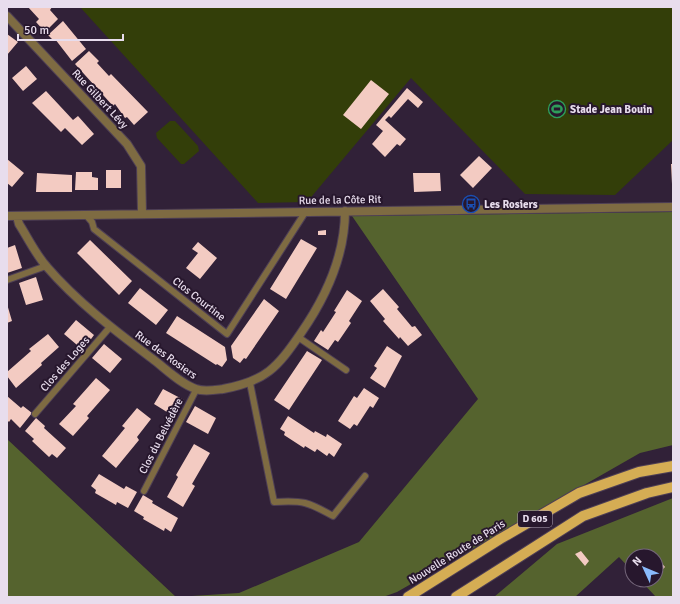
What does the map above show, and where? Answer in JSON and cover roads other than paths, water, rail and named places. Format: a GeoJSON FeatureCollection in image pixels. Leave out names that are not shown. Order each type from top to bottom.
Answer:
{"type":"FeatureCollection","features":[{"type":"Feature","properties":{"kind":"main road","name":"Nouvelle Route de Paris"},"geometry":{"type":"LineString","coordinates":[[408,597],[500,539],[579,493],[639,472],[673,466]]}},
{"type":"Feature","properties":{"kind":"main road","name":"D 605"},"geometry":{"type":"LineString","coordinates":[[456,597],[583,516],[647,493],[673,487]]}},
{"type":"Feature","properties":{"kind":"street","name":"Rue Gilbert Lévy"},"geometry":{"type":"LineString","coordinates":[[7,16],[127,144],[141,166],[142,213]]}},
{"type":"Feature","properties":{"kind":"street","name":"Rue de la Côte Rit"},"geometry":{"type":"LineString","coordinates":[[7,216],[673,207]]}},
{"type":"Feature","properties":{"kind":"street","name":"Rue des Rosiers"},"geometry":{"type":"LineString","coordinates":[[18,216],[19,224],[46,266],[110,327],[196,390],[210,391],[250,383],[267,374],[282,360],[317,310],[333,274],[338,261],[345,222],[345,211]]}},
{"type":"Feature","properties":{"kind":"lane","name":"Clos Courtine"},"geometry":{"type":"LineString","coordinates":[[86,215],[92,222],[94,229],[227,334],[306,211]]}},
{"type":"Feature","properties":{"kind":"lane"},"geometry":{"type":"LineString","coordinates":[[7,280],[46,266]]}},
{"type":"Feature","properties":{"kind":"lane","name":"Clos des Loges"},"geometry":{"type":"LineString","coordinates":[[35,414],[110,327]]}},
{"type":"Feature","properties":{"kind":"lane"},"geometry":{"type":"LineString","coordinates":[[298,337],[346,370]]}},
{"type":"Feature","properties":{"kind":"lane"},"geometry":{"type":"LineString","coordinates":[[250,383],[274,502],[300,501],[315,506],[333,516],[366,476]]}},
{"type":"Feature","properties":{"kind":"lane","name":"Clos du Belvédère"},"geometry":{"type":"LineString","coordinates":[[144,491],[196,390]]}},
{"type":"Feature","properties":{"kind":"place","name":"Stade Jean Bouin"},"geometry":{"type":"Point","coordinates":[557,109]}},
{"type":"Feature","properties":{"kind":"place","name":"Les Rosiers"},"geometry":{"type":"Point","coordinates":[471,204]}}]}
